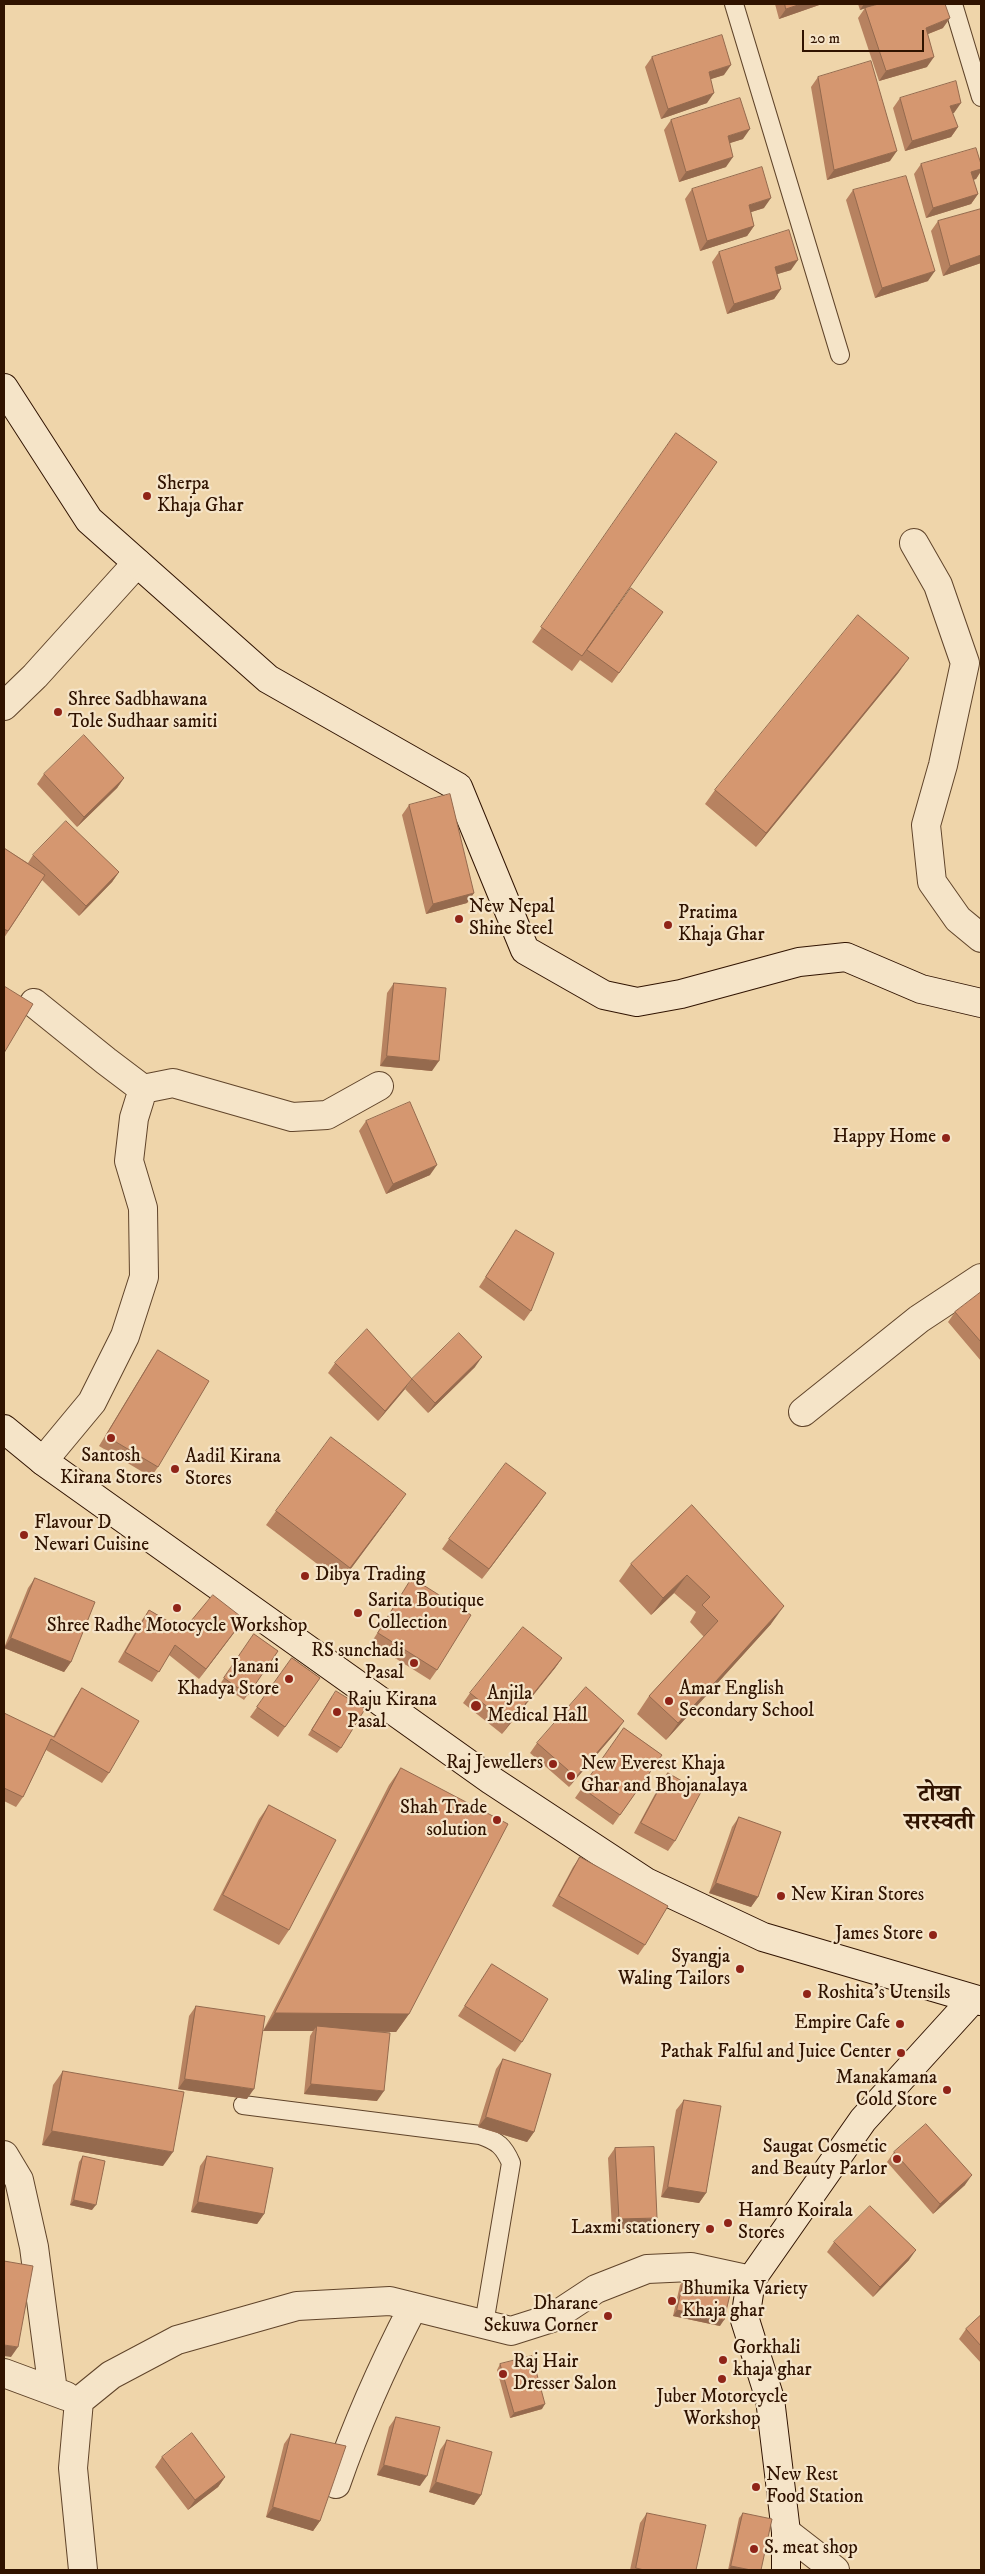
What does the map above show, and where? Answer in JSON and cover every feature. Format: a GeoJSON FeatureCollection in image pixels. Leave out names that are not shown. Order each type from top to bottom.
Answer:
{"type":"FeatureCollection","features":[{"type":"Feature","properties":{"kind":"street"},"geometry":{"type":"LineString","coordinates":[[4,388],[89,520],[268,679],[458,787],[525,950],[604,994],[637,1002],[681,994],[799,962],[846,958],[922,990],[981,1003]]}},
{"type":"Feature","properties":{"kind":"street"},"geometry":{"type":"LineString","coordinates":[[914,543],[938,585],[965,663],[943,765],[926,825],[932,882],[958,918],[981,938]]}},
{"type":"Feature","properties":{"kind":"street"},"geometry":{"type":"LineString","coordinates":[[4,706],[35,676],[137,563]]}},
{"type":"Feature","properties":{"kind":"street"},"geometry":{"type":"LineString","coordinates":[[34,1003],[106,1062],[143,1088],[173,1083],[292,1117],[327,1115],[379,1086]]}},
{"type":"Feature","properties":{"kind":"street"},"geometry":{"type":"LineString","coordinates":[[43,1462],[92,1402],[125,1336],[144,1277],[143,1208],[129,1161],[134,1118],[143,1088]]}},
{"type":"Feature","properties":{"kind":"street"},"geometry":{"type":"LineString","coordinates":[[803,1412],[919,1319],[981,1278]]}},
{"type":"Feature","properties":{"kind":"street"},"geometry":{"type":"LineString","coordinates":[[5,1433],[43,1462],[483,1774],[646,1882],[763,1937],[977,2000],[863,2120],[751,2280],[745,2320],[770,2399],[786,2532],[786,2570]]}},
{"type":"Feature","properties":{"kind":"street"},"geometry":{"type":"LineString","coordinates":[[4,2155],[19,2180],[34,2247],[53,2391]]}},
{"type":"Feature","properties":{"kind":"street"},"geometry":{"type":"LineString","coordinates":[[83,2570],[73,2468],[79,2401],[111,2375],[177,2340],[297,2306],[390,2301],[511,2331],[552,2318],[596,2288],[648,2269],[691,2267],[751,2280]]}},
{"type":"Feature","properties":{"kind":"street"},"geometry":{"type":"LineString","coordinates":[[336,2484],[351,2440],[380,2372],[413,2307]]}},
{"type":"Feature","properties":{"kind":"street"},"geometry":{"type":"LineString","coordinates":[[4,2373],[79,2401]]}},
{"type":"Feature","properties":{"kind":"street"},"geometry":{"type":"LineString","coordinates":[[786,2532],[836,2570]]}},
{"type":"Feature","properties":{"kind":"lane"},"geometry":{"type":"LineString","coordinates":[[734,4],[840,355]]}},
{"type":"Feature","properties":{"kind":"lane"},"geometry":{"type":"LineString","coordinates":[[953,4],[981,97]]}},
{"type":"Feature","properties":{"kind":"lane"},"geometry":{"type":"LineString","coordinates":[[242,2105],[470,2134],[495,2140],[505,2149],[511,2164],[484,2324]]}},
{"type":"Feature","properties":{"kind":"building"},"geometry":{"type":"Polygon","coordinates":[[[785,4],[801,4],[786,9],[785,4]]]}},
{"type":"Feature","properties":{"kind":"building"},"geometry":{"type":"Polygon","coordinates":[[[879,4],[945,4],[950,18],[926,28],[934,57],[886,71],[865,8],[879,4]]]}},
{"type":"Feature","properties":{"kind":"building"},"geometry":{"type":"Polygon","coordinates":[[[722,35],[731,65],[709,72],[714,93],[668,109],[652,57],[722,35]]]}},
{"type":"Feature","properties":{"kind":"building"},"geometry":{"type":"Polygon","coordinates":[[[871,61],[897,151],[834,170],[818,77],[871,61]]]}},
{"type":"Feature","properties":{"kind":"building"},"geometry":{"type":"Polygon","coordinates":[[[956,81],[961,103],[950,106],[958,127],[912,141],[900,98],[956,81]]]}},
{"type":"Feature","properties":{"kind":"building"},"geometry":{"type":"Polygon","coordinates":[[[740,98],[750,129],[728,136],[733,157],[686,172],[671,120],[740,98]]]}},
{"type":"Feature","properties":{"kind":"building"},"geometry":{"type":"Polygon","coordinates":[[[976,148],[981,169],[971,172],[978,194],[933,208],[921,164],[976,148]]]}},
{"type":"Feature","properties":{"kind":"building"},"geometry":{"type":"Polygon","coordinates":[[[762,167],[771,198],[749,205],[754,226],[707,241],[692,189],[762,167]]]}},
{"type":"Feature","properties":{"kind":"building"},"geometry":{"type":"Polygon","coordinates":[[[906,176],[935,271],[882,288],[853,190],[906,176]]]}},
{"type":"Feature","properties":{"kind":"building"},"geometry":{"type":"Polygon","coordinates":[[[981,209],[981,255],[950,266],[938,221],[981,209]]]}},
{"type":"Feature","properties":{"kind":"building"},"geometry":{"type":"Polygon","coordinates":[[[789,230],[798,260],[775,267],[781,289],[734,304],[719,252],[789,230]]]}},
{"type":"Feature","properties":{"kind":"building"},"geometry":{"type":"Polygon","coordinates":[[[676,433],[717,462],[582,656],[541,627],[676,433]]]}},
{"type":"Feature","properties":{"kind":"building"},"geometry":{"type":"Polygon","coordinates":[[[631,588],[663,612],[619,673],[587,650],[631,588]]]}},
{"type":"Feature","properties":{"kind":"building"},"geometry":{"type":"Polygon","coordinates":[[[858,615],[909,658],[766,833],[715,790],[858,615]]]}},
{"type":"Feature","properties":{"kind":"building"},"geometry":{"type":"Polygon","coordinates":[[[84,735],[124,778],[84,817],[44,774],[84,735]]]}},
{"type":"Feature","properties":{"kind":"building"},"geometry":{"type":"Polygon","coordinates":[[[450,794],[474,893],[433,904],[409,805],[450,794]]]}},
{"type":"Feature","properties":{"kind":"building"},"geometry":{"type":"Polygon","coordinates":[[[66,821],[119,872],[86,906],[33,855],[66,821]]]}},
{"type":"Feature","properties":{"kind":"building"},"geometry":{"type":"Polygon","coordinates":[[[4,848],[45,875],[8,931],[4,929],[4,848]]]}},
{"type":"Feature","properties":{"kind":"building"},"geometry":{"type":"Polygon","coordinates":[[[394,983],[446,988],[439,1061],[387,1056],[394,983]]]}},
{"type":"Feature","properties":{"kind":"building"},"geometry":{"type":"Polygon","coordinates":[[[4,986],[33,1004],[4,1053],[4,986]]]}},
{"type":"Feature","properties":{"kind":"building"},"geometry":{"type":"Polygon","coordinates":[[[410,1102],[437,1165],[393,1184],[366,1121],[410,1102]]]}},
{"type":"Feature","properties":{"kind":"building"},"geometry":{"type":"Polygon","coordinates":[[[516,1230],[554,1253],[531,1311],[486,1277],[516,1230]]]}},
{"type":"Feature","properties":{"kind":"building"},"geometry":{"type":"Polygon","coordinates":[[[981,1292],[981,1342],[955,1312],[981,1292]]]}},
{"type":"Feature","properties":{"kind":"building"},"geometry":{"type":"Polygon","coordinates":[[[367,1329],[412,1379],[385,1411],[335,1363],[367,1329]]]}},
{"type":"Feature","properties":{"kind":"building"},"geometry":{"type":"Polygon","coordinates":[[[459,1333],[482,1357],[435,1403],[412,1379],[459,1333]]]}},
{"type":"Feature","properties":{"kind":"building"},"geometry":{"type":"Polygon","coordinates":[[[158,1350],[209,1381],[158,1467],[106,1436],[158,1350]]]}},
{"type":"Feature","properties":{"kind":"building"},"geometry":{"type":"Polygon","coordinates":[[[331,1437],[406,1494],[350,1568],[276,1511],[331,1437]]]}},
{"type":"Feature","properties":{"kind":"building"},"geometry":{"type":"Polygon","coordinates":[[[506,1463],[546,1493],[489,1569],[449,1539],[506,1463]]]}},
{"type":"Feature","properties":{"kind":"building"},"geometry":{"type":"Polygon","coordinates":[[[692,1505],[784,1606],[678,1723],[649,1696],[718,1621],[702,1605],[710,1597],[687,1575],[663,1598],[631,1564],[692,1505]]]}},
{"type":"Feature","properties":{"kind":"building"},"geometry":{"type":"Polygon","coordinates":[[[35,1578],[95,1602],[71,1662],[11,1638],[35,1578]]]}},
{"type":"Feature","properties":{"kind":"building"},"geometry":{"type":"Polygon","coordinates":[[[412,1578],[471,1615],[437,1670],[378,1633],[412,1578]]]}},
{"type":"Feature","properties":{"kind":"building"},"geometry":{"type":"Polygon","coordinates":[[[213,1595],[244,1619],[206,1669],[175,1645],[159,1672],[125,1652],[149,1610],[183,1630],[213,1595]]]}},
{"type":"Feature","properties":{"kind":"building"},"geometry":{"type":"Polygon","coordinates":[[[523,1627],[562,1658],[509,1724],[470,1693],[523,1627]]]}},
{"type":"Feature","properties":{"kind":"building"},"geometry":{"type":"Polygon","coordinates":[[[254,1634],[278,1651],[248,1695],[224,1678],[254,1634]]]}},
{"type":"Feature","properties":{"kind":"building"},"geometry":{"type":"Polygon","coordinates":[[[292,1658],[320,1678],[285,1727],[257,1707],[292,1658]]]}},
{"type":"Feature","properties":{"kind":"building"},"geometry":{"type":"Polygon","coordinates":[[[586,1687],[624,1721],[576,1777],[537,1743],[586,1687]]]}},
{"type":"Feature","properties":{"kind":"building"},"geometry":{"type":"Polygon","coordinates":[[[82,1688],[139,1721],[109,1773],[51,1739],[23,1797],[4,1788],[4,1713],[54,1737],[82,1688]]]}},
{"type":"Feature","properties":{"kind":"building"},"geometry":{"type":"Polygon","coordinates":[[[336,1691],[365,1709],[341,1748],[312,1730],[336,1691]]]}},
{"type":"Feature","properties":{"kind":"building"},"geometry":{"type":"Polygon","coordinates":[[[624,1728],[662,1755],[620,1815],[582,1788],[624,1728]]]}},
{"type":"Feature","properties":{"kind":"building"},"geometry":{"type":"Polygon","coordinates":[[[401,1768],[508,1824],[409,2014],[275,2013],[401,1768]]]}},
{"type":"Feature","properties":{"kind":"building"},"geometry":{"type":"Polygon","coordinates":[[[668,1773],[701,1792],[675,1841],[641,1823],[668,1773]]]}},
{"type":"Feature","properties":{"kind":"building"},"geometry":{"type":"Polygon","coordinates":[[[269,1805],[336,1840],[289,1930],[223,1895],[269,1805]]]}},
{"type":"Feature","properties":{"kind":"building"},"geometry":{"type":"Polygon","coordinates":[[[739,1817],[781,1832],[758,1897],[716,1883],[739,1817]]]}},
{"type":"Feature","properties":{"kind":"building"},"geometry":{"type":"Polygon","coordinates":[[[580,1857],[668,1906],[645,1945],[559,1896],[580,1857]]]}},
{"type":"Feature","properties":{"kind":"building"},"geometry":{"type":"Polygon","coordinates":[[[492,1964],[548,1999],[522,2042],[465,2006],[492,1964]]]}},
{"type":"Feature","properties":{"kind":"building"},"geometry":{"type":"Polygon","coordinates":[[[196,2006],[265,2016],[254,2089],[185,2079],[196,2006]]]}},
{"type":"Feature","properties":{"kind":"building"},"geometry":{"type":"Polygon","coordinates":[[[317,2026],[390,2033],[384,2091],[311,2084],[317,2026]]]}},
{"type":"Feature","properties":{"kind":"building"},"geometry":{"type":"Polygon","coordinates":[[[503,2059],[551,2074],[534,2132],[486,2117],[503,2059]]]}},
{"type":"Feature","properties":{"kind":"building"},"geometry":{"type":"Polygon","coordinates":[[[63,2071],[184,2092],[173,2152],[52,2131],[63,2071]]]}},
{"type":"Feature","properties":{"kind":"building"},"geometry":{"type":"Polygon","coordinates":[[[684,2100],[721,2106],[706,2193],[668,2187],[684,2100]]]}},
{"type":"Feature","properties":{"kind":"building"},"geometry":{"type":"Polygon","coordinates":[[[926,2124],[972,2175],[940,2204],[894,2152],[926,2124]]]}},
{"type":"Feature","properties":{"kind":"building"},"geometry":{"type":"Polygon","coordinates":[[[654,2147],[657,2218],[619,2219],[615,2148],[654,2147]]]}},
{"type":"Feature","properties":{"kind":"building"},"geometry":{"type":"Polygon","coordinates":[[[83,2156],[105,2161],[96,2205],[74,2200],[83,2156]]]}},
{"type":"Feature","properties":{"kind":"building"},"geometry":{"type":"Polygon","coordinates":[[[207,2156],[273,2168],[264,2214],[198,2202],[207,2156]]]}},
{"type":"Feature","properties":{"kind":"building"},"geometry":{"type":"Polygon","coordinates":[[[870,2206],[916,2250],[880,2287],[834,2242],[870,2206]]]}},
{"type":"Feature","properties":{"kind":"building"},"geometry":{"type":"Polygon","coordinates":[[[4,2261],[33,2266],[18,2347],[4,2345],[4,2261]]]}},
{"type":"Feature","properties":{"kind":"building"},"geometry":{"type":"Polygon","coordinates":[[[684,2280],[731,2290],[724,2320],[677,2310],[684,2280]]]}},
{"type":"Feature","properties":{"kind":"building"},"geometry":{"type":"Polygon","coordinates":[[[981,2315],[981,2346],[966,2329],[981,2315]]]}},
{"type":"Feature","properties":{"kind":"building"},"geometry":{"type":"Polygon","coordinates":[[[532,2356],[545,2404],[514,2413],[500,2364],[532,2356]]]}},
{"type":"Feature","properties":{"kind":"building"},"geometry":{"type":"Polygon","coordinates":[[[396,2417],[440,2427],[427,2476],[384,2465],[396,2417]]]}},
{"type":"Feature","properties":{"kind":"building"},"geometry":{"type":"Polygon","coordinates":[[[192,2433],[225,2477],[195,2500],[162,2457],[192,2433]]]}},
{"type":"Feature","properties":{"kind":"building"},"geometry":{"type":"Polygon","coordinates":[[[291,2434],[346,2446],[320,2521],[273,2507],[291,2434]]]}},
{"type":"Feature","properties":{"kind":"building"},"geometry":{"type":"Polygon","coordinates":[[[447,2440],[492,2452],[481,2495],[436,2482],[447,2440]]]}},
{"type":"Feature","properties":{"kind":"building"},"geometry":{"type":"Polygon","coordinates":[[[647,2513],[706,2525],[696,2570],[644,2570],[636,2568],[647,2513]]]}},
{"type":"Feature","properties":{"kind":"building"},"geometry":{"type":"Polygon","coordinates":[[[743,2513],[772,2519],[761,2570],[731,2566],[743,2513]]]}},
{"type":"Feature","properties":{"kind":"place","name":"Sherpa Khaja Ghar"},"geometry":{"type":"Point","coordinates":[147,496]}},
{"type":"Feature","properties":{"kind":"place","name":"Shree Sadbhawana Tole Sudhaar samiti"},"geometry":{"type":"Point","coordinates":[58,712]}},
{"type":"Feature","properties":{"kind":"place","name":"New Nepal Shine Steel"},"geometry":{"type":"Point","coordinates":[459,919]}},
{"type":"Feature","properties":{"kind":"place","name":"Pratima Khaja Ghar"},"geometry":{"type":"Point","coordinates":[668,925]}},
{"type":"Feature","properties":{"kind":"place","name":"Happy Home"},"geometry":{"type":"Point","coordinates":[946,1138]}},
{"type":"Feature","properties":{"kind":"place","name":"Santosh Kirana Stores"},"geometry":{"type":"Point","coordinates":[111,1438]}},
{"type":"Feature","properties":{"kind":"place","name":"Aadil Kirana Stores"},"geometry":{"type":"Point","coordinates":[175,1469]}},
{"type":"Feature","properties":{"kind":"place","name":"Flavour D Newari Cuisine"},"geometry":{"type":"Point","coordinates":[24,1535]}},
{"type":"Feature","properties":{"kind":"place","name":"Dibya Trading"},"geometry":{"type":"Point","coordinates":[305,1576]}},
{"type":"Feature","properties":{"kind":"place","name":"Shree Radhe Motocycle Workshop"},"geometry":{"type":"Point","coordinates":[177,1608]}},
{"type":"Feature","properties":{"kind":"place","name":"Sarita Boutique Collection"},"geometry":{"type":"Point","coordinates":[358,1613]}},
{"type":"Feature","properties":{"kind":"place","name":"RS sunchadi Pasal"},"geometry":{"type":"Point","coordinates":[414,1663]}},
{"type":"Feature","properties":{"kind":"place","name":"Janani Khadya Store"},"geometry":{"type":"Point","coordinates":[289,1679]}},
{"type":"Feature","properties":{"kind":"place","name":"Amar English Secondary School"},"geometry":{"type":"Point","coordinates":[669,1701]}},
{"type":"Feature","properties":{"kind":"place","name":"Anjila Medical Hall"},"geometry":{"type":"Point","coordinates":[476,1706]}},
{"type":"Feature","properties":{"kind":"place","name":"Raju Kirana Pasal"},"geometry":{"type":"Point","coordinates":[337,1712]}},
{"type":"Feature","properties":{"kind":"place","name":"Raj Jewellers"},"geometry":{"type":"Point","coordinates":[553,1764]}},
{"type":"Feature","properties":{"kind":"place","name":"New Everest Khaja Ghar and Bhojanalaya"},"geometry":{"type":"Point","coordinates":[571,1776]}},
{"type":"Feature","properties":{"kind":"place","name":"Shah Trade solution"},"geometry":{"type":"Point","coordinates":[497,1820]}},
{"type":"Feature","properties":{"kind":"place","name":"New Kiran Stores"},"geometry":{"type":"Point","coordinates":[781,1896]}},
{"type":"Feature","properties":{"kind":"place","name":"James Store"},"geometry":{"type":"Point","coordinates":[933,1935]}},
{"type":"Feature","properties":{"kind":"place","name":"Syangja Waling Tailors"},"geometry":{"type":"Point","coordinates":[740,1969]}},
{"type":"Feature","properties":{"kind":"place","name":"Roshita's Utensils"},"geometry":{"type":"Point","coordinates":[807,1994]}},
{"type":"Feature","properties":{"kind":"place","name":"Empire Cafe"},"geometry":{"type":"Point","coordinates":[900,2024]}},
{"type":"Feature","properties":{"kind":"place","name":"Pathak Falful and Juice Center"},"geometry":{"type":"Point","coordinates":[901,2053]}},
{"type":"Feature","properties":{"kind":"place","name":"Manakamana Cold Store"},"geometry":{"type":"Point","coordinates":[947,2090]}},
{"type":"Feature","properties":{"kind":"place","name":"Saugat Cosmetic and Beauty Parlor"},"geometry":{"type":"Point","coordinates":[897,2159]}},
{"type":"Feature","properties":{"kind":"place","name":"Hamro Koirala Stores"},"geometry":{"type":"Point","coordinates":[728,2223]}},
{"type":"Feature","properties":{"kind":"place","name":"Laxmi stationery"},"geometry":{"type":"Point","coordinates":[710,2229]}},
{"type":"Feature","properties":{"kind":"place","name":"Bhumika Variety Khaja ghar"},"geometry":{"type":"Point","coordinates":[672,2301]}},
{"type":"Feature","properties":{"kind":"place","name":"Dharane Sekuwa Corner"},"geometry":{"type":"Point","coordinates":[608,2316]}},
{"type":"Feature","properties":{"kind":"place","name":"Gorkhali khaja ghar"},"geometry":{"type":"Point","coordinates":[723,2360]}},
{"type":"Feature","properties":{"kind":"place","name":"Raj Hair Dresser Salon"},"geometry":{"type":"Point","coordinates":[503,2374]}},
{"type":"Feature","properties":{"kind":"place","name":"Juber Motorcycle Workshop"},"geometry":{"type":"Point","coordinates":[722,2379]}},
{"type":"Feature","properties":{"kind":"place","name":"New Rest Food Station"},"geometry":{"type":"Point","coordinates":[756,2487]}},
{"type":"Feature","properties":{"kind":"place","name":"S. meat shop"},"geometry":{"type":"Point","coordinates":[754,2549]}},
{"type":"Feature","properties":{"kind":"district","name":"टोखा सरस्वती"},"geometry":{"type":"Point","coordinates":[939,1810]}}]}
